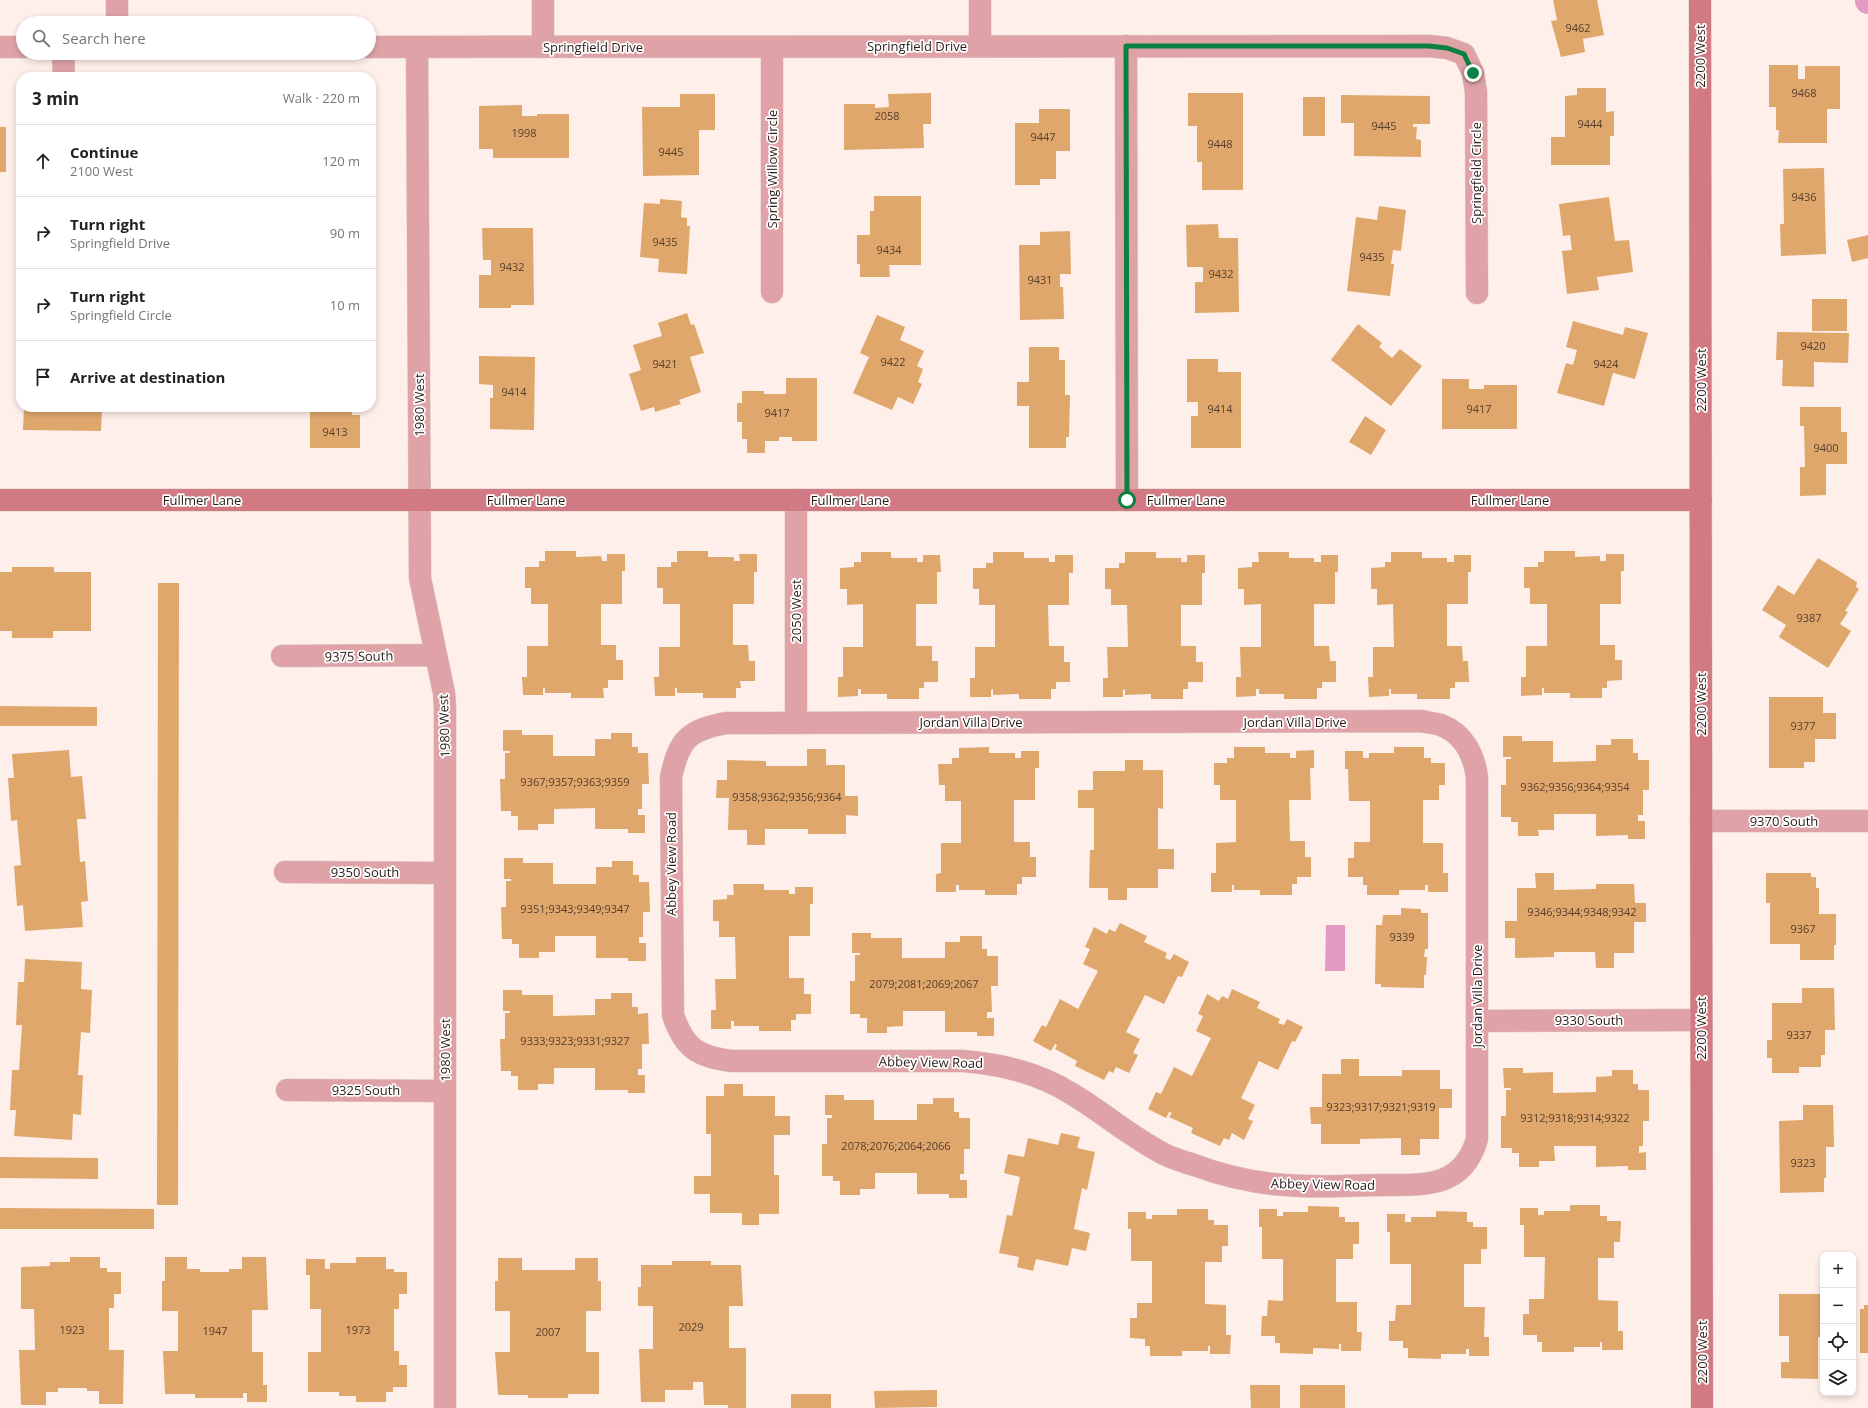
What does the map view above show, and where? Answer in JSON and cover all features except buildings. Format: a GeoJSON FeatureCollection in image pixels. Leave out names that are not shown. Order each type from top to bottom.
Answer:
{"type":"FeatureCollection","features":[{"type":"Feature","properties":{"kind":"street"},"geometry":{"type":"LineString","coordinates":[[117,0],[117,16]]}},
{"type":"Feature","properties":{"kind":"street"},"geometry":{"type":"LineString","coordinates":[[543,0],[543,47]]}},
{"type":"Feature","properties":{"kind":"street"},"geometry":{"type":"LineString","coordinates":[[980,0],[980,46]]}},
{"type":"Feature","properties":{"kind":"street","name":"2200 West"},"geometry":{"type":"LineString","coordinates":[[1700,0],[1702,1408]]}},
{"type":"Feature","properties":{"kind":"street"},"geometry":{"type":"LineString","coordinates":[[1126,46],[1127,500]]}},
{"type":"Feature","properties":{"kind":"street","name":"Springfield Drive"},"geometry":{"type":"LineString","coordinates":[[376,47],[1429,46],[1447,48],[1464,54]]}},
{"type":"Feature","properties":{"kind":"street"},"geometry":{"type":"LineString","coordinates":[[0,47],[16,47]]}},
{"type":"Feature","properties":{"kind":"street","name":"1980 West"},"geometry":{"type":"LineString","coordinates":[[418,47],[420,578],[445,706],[445,1408]]}},
{"type":"Feature","properties":{"kind":"street","name":"Spring Willow Circle"},"geometry":{"type":"LineString","coordinates":[[772,47],[772,292]]}},
{"type":"Feature","properties":{"kind":"street","name":"Springfield Circle"},"geometry":{"type":"LineString","coordinates":[[1464,54],[1473,73],[1476,92],[1477,293]]}},
{"type":"Feature","properties":{"kind":"street"},"geometry":{"type":"LineString","coordinates":[[63,60],[64,72]]}},
{"type":"Feature","properties":{"kind":"street","name":"Fullmer Lane"},"geometry":{"type":"LineString","coordinates":[[0,500],[1701,500]]}},
{"type":"Feature","properties":{"kind":"street","name":"2050 West"},"geometry":{"type":"LineString","coordinates":[[796,500],[796,723]]}},
{"type":"Feature","properties":{"kind":"street","name":"9375 South"},"geometry":{"type":"LineString","coordinates":[[282,656],[436,655]]}},
{"type":"Feature","properties":{"kind":"street","name":"Jordan Villa Drive"},"geometry":{"type":"LineString","coordinates":[[694,732],[708,726],[726,723],[1422,721],[1441,725],[1456,735],[1467,747],[1475,762],[1478,778],[1478,1139],[1467,1164]]}},
{"type":"Feature","properties":{"kind":"street","name":"Abbey View Road"},"geometry":{"type":"LineString","coordinates":[[694,732],[682,745],[675,759],[671,778],[672,1000],[673,1015],[678,1031],[687,1044],[700,1054],[715,1059],[732,1061],[963,1061],[995,1064],[1026,1072],[1059,1087],[1072,1094],[1142,1142],[1167,1155],[1216,1173],[1248,1181],[1286,1186],[1427,1185],[1445,1180],[1467,1164]]}},
{"type":"Feature","properties":{"kind":"street","name":"9370 South"},"geometry":{"type":"LineString","coordinates":[[1701,821],[1868,821]]}},
{"type":"Feature","properties":{"kind":"street","name":"9350 South"},"geometry":{"type":"LineString","coordinates":[[285,872],[445,873]]}},
{"type":"Feature","properties":{"kind":"street","name":"9330 South"},"geometry":{"type":"LineString","coordinates":[[1477,1021],[1701,1020]]}},
{"type":"Feature","properties":{"kind":"street","name":"9325 South"},"geometry":{"type":"LineString","coordinates":[[287,1090],[445,1091]]}},
{"type":"Feature","properties":{"kind":"shaded area"},"geometry":{"type":"Polygon","coordinates":[[[1326,925],[1345,925],[1345,971],[1325,971],[1326,925]]]}},
{"type":"Feature","properties":{"kind":"route"},"geometry":{"type":"LineString","coordinates":[[1127,500],[1126,46],[1429,46],[1447,48],[1464,54],[1473,73]]}}]}
